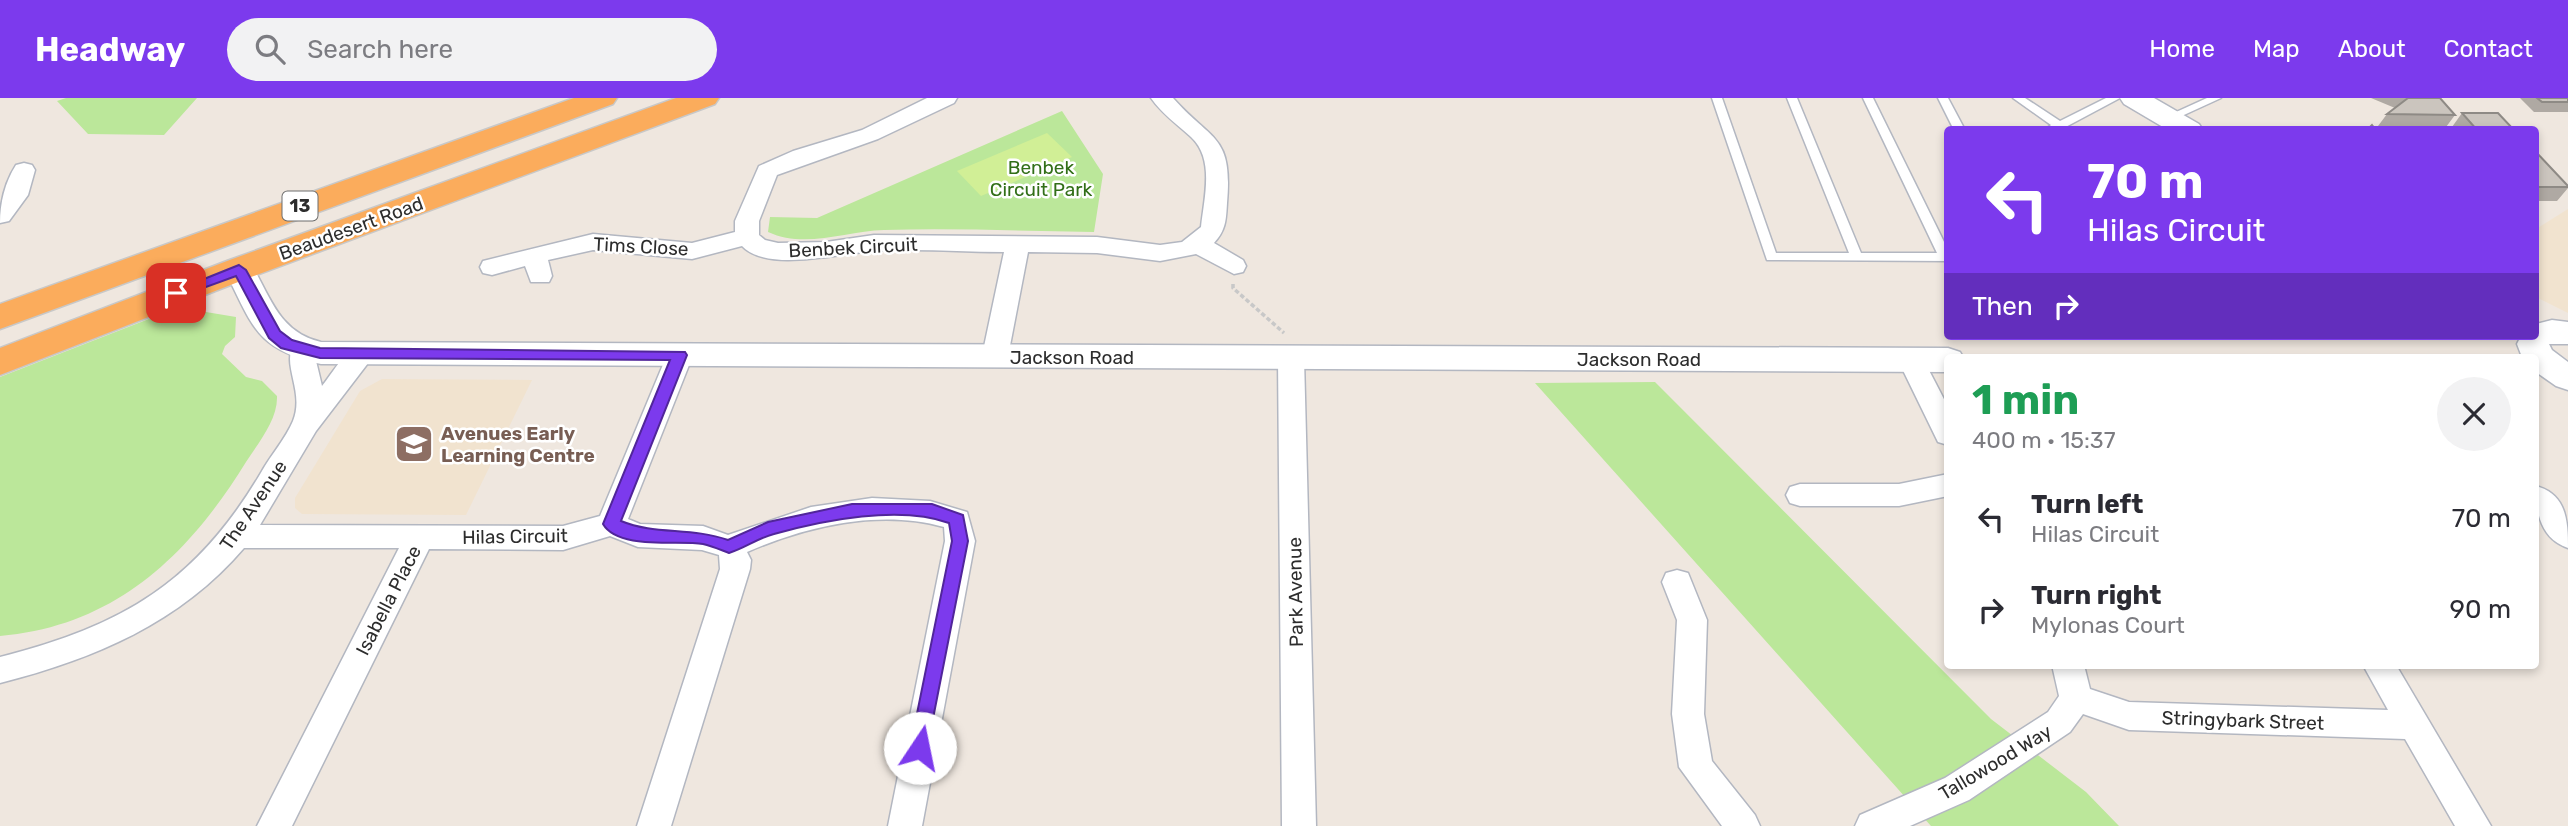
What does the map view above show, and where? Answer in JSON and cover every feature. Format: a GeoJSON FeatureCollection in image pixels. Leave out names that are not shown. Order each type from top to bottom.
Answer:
{"type":"FeatureCollection","features":[{"type":"Feature","properties":{"kind":"highway","name":"Beaudesert Road"},"geometry":{"type":"LineString","coordinates":[[0,317],[602,98]]}},
{"type":"Feature","properties":{"kind":"highway","name":"Beaudesert Road"},"geometry":{"type":"LineString","coordinates":[[0,362],[239,270],[704,98]]}},
{"type":"Feature","properties":{"kind":"street"},"geometry":{"type":"LineString","coordinates":[[747,237],[747,221],[767,171],[805,153],[859,139],[917,108],[946,98]]}},
{"type":"Feature","properties":{"kind":"street"},"geometry":{"type":"LineString","coordinates":[[1162,98],[1171,111],[1206,138],[1216,152],[1213,229],[1199,245],[1234,266]]}},
{"type":"Feature","properties":{"kind":"street"},"geometry":{"type":"LineString","coordinates":[[2134,98],[2179,124]]}},
{"type":"Feature","properties":{"kind":"street"},"geometry":{"type":"LineString","coordinates":[[6,203],[24,170]]}},
{"type":"Feature","properties":{"kind":"street","name":"Benbek Circuit"},"geometry":{"type":"LineString","coordinates":[[747,237],[757,247],[778,251],[826,250],[874,243],[1097,245],[1127,251],[1180,251],[1199,245]]}},
{"type":"Feature","properties":{"kind":"street","name":"Tims Close"},"geometry":{"type":"LineString","coordinates":[[492,267],[537,266],[593,242],[692,251],[747,237]]}},
{"type":"Feature","properties":{"kind":"street"},"geometry":{"type":"LineString","coordinates":[[995,356],[1018,244]]}},
{"type":"Feature","properties":{"kind":"street","name":"Jackson Road"},"geometry":{"type":"LineString","coordinates":[[239,270],[274,334],[303,350],[362,354],[1944,360]]}},
{"type":"Feature","properties":{"kind":"street"},"geometry":{"type":"LineString","coordinates":[[2539,335],[2567,333]]}},
{"type":"Feature","properties":{"kind":"street"},"geometry":{"type":"LineString","coordinates":[[2533,342],[2568,378]]}},
{"type":"Feature","properties":{"kind":"street"},"geometry":{"type":"LineString","coordinates":[[303,350],[304,372],[312,397],[306,423]]}},
{"type":"Feature","properties":{"kind":"street","name":"The Avenue"},"geometry":{"type":"LineString","coordinates":[[0,670],[57,656],[88,645],[191,584],[236,536],[306,423],[362,354]]}},
{"type":"Feature","properties":{"kind":"street"},"geometry":{"type":"LineString","coordinates":[[654,826],[736,560],[729,547],[703,538],[638,535],[611,524],[680,355]]}},
{"type":"Feature","properties":{"kind":"street","name":"Park Avenue"},"geometry":{"type":"LineString","coordinates":[[1291,358],[1299,826]]}},
{"type":"Feature","properties":{"kind":"street"},"geometry":{"type":"LineString","coordinates":[[1911,360],[1944,427]]}},
{"type":"Feature","properties":{"kind":"street"},"geometry":{"type":"LineString","coordinates":[[1800,495],[1899,495],[1944,486]]}},
{"type":"Feature","properties":{"kind":"street"},"geometry":{"type":"LineString","coordinates":[[2539,499],[2568,536]]}},
{"type":"Feature","properties":{"kind":"street"},"geometry":{"type":"LineString","coordinates":[[729,547],[768,529],[852,511],[932,510],[957,520],[960,541],[905,826]]}},
{"type":"Feature","properties":{"kind":"street","name":"Hilas Circuit"},"geometry":{"type":"LineString","coordinates":[[420,537],[563,538],[611,524]]}},
{"type":"Feature","properties":{"kind":"street","name":"Isabella Place"},"geometry":{"type":"LineString","coordinates":[[236,536],[420,537],[274,826]]}},
{"type":"Feature","properties":{"kind":"street"},"geometry":{"type":"LineString","coordinates":[[1677,582],[1692,620],[1688,714],[1696,767],[1743,826]]}},
{"type":"Feature","properties":{"kind":"street"},"geometry":{"type":"LineString","coordinates":[[2069,669],[2076,698]]}},
{"type":"Feature","properties":{"kind":"street"},"geometry":{"type":"LineString","coordinates":[[2381,669],[2474,826]]}},
{"type":"Feature","properties":{"kind":"street","name":"Stringybark Street"},"geometry":{"type":"LineString","coordinates":[[2076,698],[2129,716],[2414,725]]}},
{"type":"Feature","properties":{"kind":"street","name":"Tallowood Way"},"geometry":{"type":"LineString","coordinates":[[1872,826],[1957,789],[2059,722],[2076,698]]}},
{"type":"Feature","properties":{"kind":"lane"},"geometry":{"type":"LineString","coordinates":[[1717,98],[1771,257],[1944,257]]}},
{"type":"Feature","properties":{"kind":"lane"},"geometry":{"type":"LineString","coordinates":[[1792,98],[1857,257]]}},
{"type":"Feature","properties":{"kind":"lane"},"geometry":{"type":"LineString","coordinates":[[1868,98],[1944,253]]}},
{"type":"Feature","properties":{"kind":"lane"},"geometry":{"type":"LineString","coordinates":[[1943,98],[1958,126]]}},
{"type":"Feature","properties":{"kind":"lane"},"geometry":{"type":"LineString","coordinates":[[2018,98],[2053,126]]}},
{"type":"Feature","properties":{"kind":"lane"},"geometry":{"type":"LineString","coordinates":[[2056,126],[2116,98]]}},
{"type":"Feature","properties":{"kind":"lane"},"geometry":{"type":"LineString","coordinates":[[2179,124],[2216,98]]}},
{"type":"Feature","properties":{"kind":"path"},"geometry":{"type":"LineString","coordinates":[[1234,266],[1233,288],[1286,334],[1291,358]]}},
{"type":"Feature","properties":{"kind":"shaded area"},"geometry":{"type":"Polygon","coordinates":[[[2568,209],[2568,313],[2539,298],[2539,227],[2568,209]]]}},
{"type":"Feature","properties":{"kind":"shaded area","name":"Avenues Early Learning Centre"},"geometry":{"type":"Polygon","coordinates":[[[382,379],[532,380],[466,515],[302,514],[295,508],[295,498],[360,391],[382,379]]]}},
{"type":"Feature","properties":{"kind":"green space"},"geometry":{"type":"Polygon","coordinates":[[[66,98],[197,98],[164,135],[88,134],[57,101],[66,98]]]}},
{"type":"Feature","properties":{"kind":"green space","name":"Benbek Circuit Park"},"geometry":{"type":"Polygon","coordinates":[[[1062,111],[1103,174],[1094,232],[884,230],[796,239],[768,232],[770,217],[817,218],[1062,111]]]}},
{"type":"Feature","properties":{"kind":"green space"},"geometry":{"type":"Polygon","coordinates":[[[1047,133],[1072,157],[981,196],[957,171],[1047,133]]]}},
{"type":"Feature","properties":{"kind":"green space"},"geometry":{"type":"Polygon","coordinates":[[[194,310],[236,317],[235,337],[225,346],[222,354],[246,377],[262,381],[277,396],[267,430],[199,527],[173,556],[144,580],[113,601],[79,618],[41,630],[0,636],[0,377],[159,315],[194,310]]]}},
{"type":"Feature","properties":{"kind":"green space"},"geometry":{"type":"Polygon","coordinates":[[[1655,382],[1991,719],[2086,792],[2119,826],[1931,826],[1535,383],[1655,382]]]}},
{"type":"Feature","properties":{"kind":"building"},"geometry":{"type":"Polygon","coordinates":[[[2408,98],[2440,98],[2455,115],[2387,114],[2408,98]]]}},
{"type":"Feature","properties":{"kind":"building"},"geometry":{"type":"Polygon","coordinates":[[[2537,98],[2568,98],[2568,102],[2542,102],[2537,98]]]}},
{"type":"Feature","properties":{"kind":"building"},"geometry":{"type":"Polygon","coordinates":[[[2462,113],[2498,113],[2510,126],[2473,126],[2462,113]]]}},
{"type":"Feature","properties":{"kind":"building"},"geometry":{"type":"Polygon","coordinates":[[[2539,155],[2568,186],[2539,187],[2539,155]]]}},
{"type":"Feature","properties":{"kind":"place","name":"Avenues Early Learning Centre"},"geometry":{"type":"Point","coordinates":[414,444]}},
{"type":"Feature","properties":{"kind":"route"},"geometry":{"type":"LineString","coordinates":[[176,293],[239,270],[263,319],[274,334],[287,344],[320,353],[680,355],[611,524],[638,535],[703,538],[717,540],[729,547],[768,529],[852,511],[932,510],[957,520],[960,541],[920,748]]}}]}
